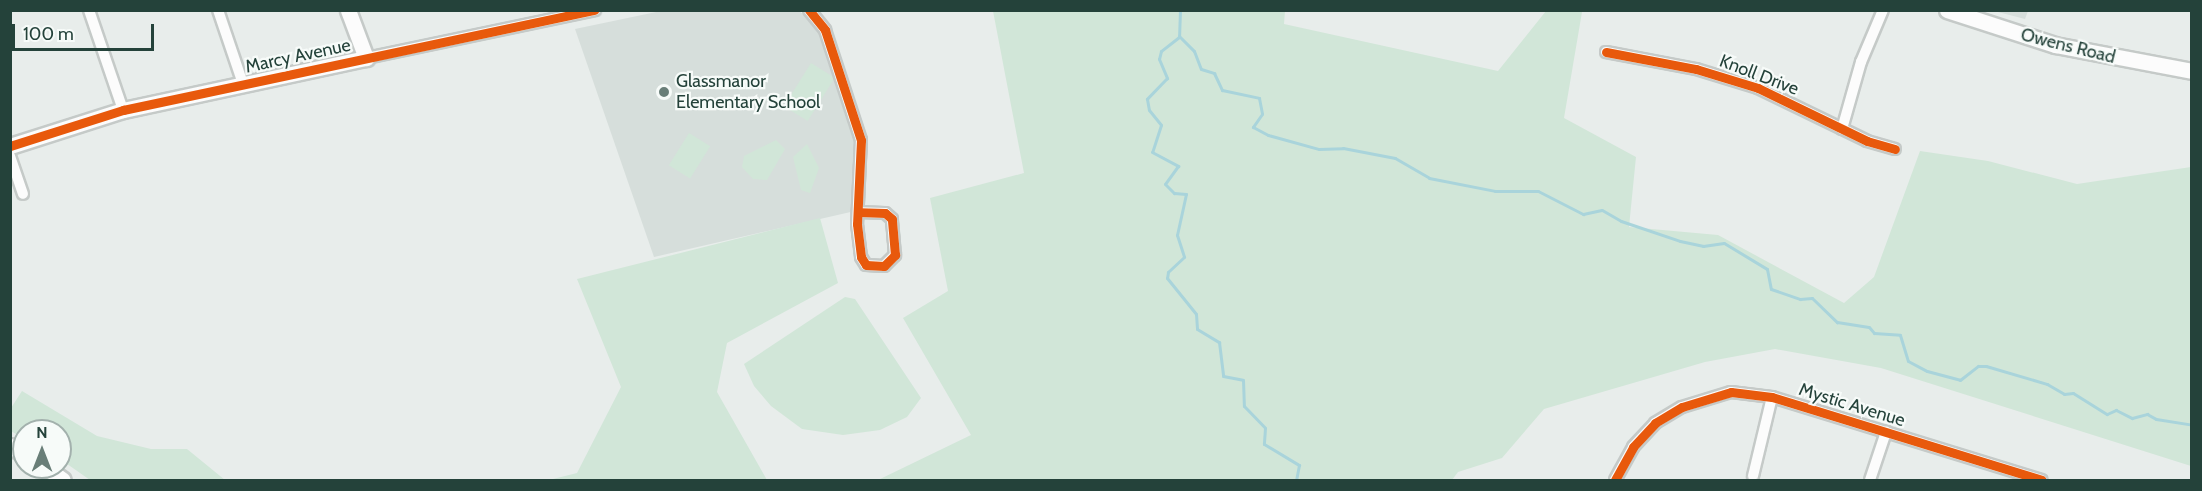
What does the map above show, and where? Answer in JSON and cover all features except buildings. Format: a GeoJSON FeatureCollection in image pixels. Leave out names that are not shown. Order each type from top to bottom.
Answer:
{"type":"FeatureCollection","features":[{"type":"Feature","properties":{"kind":"street"},"geometry":{"type":"LineString","coordinates":[[88,10],[123,110]]}},
{"type":"Feature","properties":{"kind":"street"},"geometry":{"type":"LineString","coordinates":[[218,10],[243,84]]}},
{"type":"Feature","properties":{"kind":"street"},"geometry":{"type":"LineString","coordinates":[[348,10],[366,58]]}},
{"type":"Feature","properties":{"kind":"street","name":"Marcy Avenue"},"geometry":{"type":"LineString","coordinates":[[10,146],[123,110],[595,10]]}},
{"type":"Feature","properties":{"kind":"street"},"geometry":{"type":"LineString","coordinates":[[809,10],[825,30],[854,113],[863,153],[860,212],[861,257],[866,265],[884,266],[895,255],[892,219],[885,213],[860,212]]}},
{"type":"Feature","properties":{"kind":"street"},"geometry":{"type":"LineString","coordinates":[[1842,129],[1861,62],[1883,10]]}},
{"type":"Feature","properties":{"kind":"street","name":"Owens Road"},"geometry":{"type":"LineString","coordinates":[[1947,10],[2055,45],[2192,71]]}},
{"type":"Feature","properties":{"kind":"street","name":"Knoll Drive"},"geometry":{"type":"LineString","coordinates":[[1606,52],[1721,76],[1758,88],[1842,129],[1895,149]]}},
{"type":"Feature","properties":{"kind":"street"},"geometry":{"type":"LineString","coordinates":[[10,156],[23,194]]}},
{"type":"Feature","properties":{"kind":"street","name":"Mystic Avenue"},"geometry":{"type":"LineString","coordinates":[[1615,480],[1633,447],[1655,423],[1682,407],[1731,392],[1772,397],[2041,480]]}},
{"type":"Feature","properties":{"kind":"street"},"geometry":{"type":"LineString","coordinates":[[1753,476],[1772,397]]}},
{"type":"Feature","properties":{"kind":"street"},"geometry":{"type":"LineString","coordinates":[[1870,480],[1886,432]]}},
{"type":"Feature","properties":{"kind":"shaded area"},"geometry":{"type":"Polygon","coordinates":[[[661,11],[799,11],[814,22],[824,36],[857,149],[855,211],[654,257],[575,29],[661,11]]]}},
{"type":"Feature","properties":{"kind":"shaded area"},"geometry":{"type":"Polygon","coordinates":[[[1994,11],[2028,11],[2025,19],[1994,11]]]}},
{"type":"Feature","properties":{"kind":"green space"},"geometry":{"type":"Polygon","coordinates":[[[993,11],[1285,11],[1284,24],[1498,71],[1546,11],[1582,12],[1564,118],[1636,157],[1629,227],[1718,235],[1844,303],[1874,277],[1920,151],[1988,161],[2077,184],[2191,167],[2191,466],[1881,368],[1775,349],[1705,362],[1544,409],[1502,458],[1458,472],[1452,480],[878,480],[971,435],[903,318],[948,291],[930,198],[1024,173],[993,11]]]}},
{"type":"Feature","properties":{"kind":"green space"},"geometry":{"type":"Polygon","coordinates":[[[811,63],[835,78],[808,121],[784,106],[811,63]]]}},
{"type":"Feature","properties":{"kind":"green space"},"geometry":{"type":"Polygon","coordinates":[[[689,133],[710,146],[690,178],[669,165],[689,133]]]}},
{"type":"Feature","properties":{"kind":"green space"},"geometry":{"type":"Polygon","coordinates":[[[776,140],[785,149],[767,180],[753,179],[742,167],[744,156],[776,140]]]}},
{"type":"Feature","properties":{"kind":"green space"},"geometry":{"type":"Polygon","coordinates":[[[807,144],[819,168],[810,193],[801,190],[793,157],[807,144]]]}},
{"type":"Feature","properties":{"kind":"green space"},"geometry":{"type":"Polygon","coordinates":[[[820,218],[838,283],[727,343],[717,392],[767,480],[549,480],[577,473],[621,387],[577,279],[820,218]]]}},
{"type":"Feature","properties":{"kind":"green space"},"geometry":{"type":"Polygon","coordinates":[[[845,297],[855,299],[921,398],[907,417],[880,430],[843,435],[802,429],[771,406],[754,386],[744,364],[845,297]]]}},
{"type":"Feature","properties":{"kind":"green space"},"geometry":{"type":"Polygon","coordinates":[[[22,391],[69,419],[12,419],[12,432],[11,408],[22,391]]]}},
{"type":"Feature","properties":{"kind":"green space"},"geometry":{"type":"Polygon","coordinates":[[[72,421],[97,436],[151,449],[187,449],[225,480],[90,480],[72,467],[72,421]]]}},
{"type":"Feature","properties":{"kind":"waterway"},"geometry":{"type":"LineString","coordinates":[[1180,10],[1179,37],[1161,51],[1159,59],[1167,78],[1147,99],[1149,110],[1161,125],[1152,152],[1178,166],[1165,184],[1174,193],[1186,194],[1177,235],[1184,257],[1168,272],[1167,278],[1196,314],[1197,329],[1219,342],[1223,376],[1243,380],[1244,406],[1265,428],[1264,444],[1299,465],[1296,480]]}},
{"type":"Feature","properties":{"kind":"waterway"},"geometry":{"type":"LineString","coordinates":[[1179,36],[1194,51],[1201,69],[1214,73],[1222,90],[1259,98],[1262,114],[1253,127],[1268,135],[1319,149],[1343,148],[1395,158],[1429,178],[1495,191],[1538,191],[1583,214],[1602,210],[1621,221],[1680,241],[1703,246],[1724,243],[1767,269],[1771,289],[1800,299],[1812,298],[1837,322],[1869,327],[1874,333],[1900,335],[1908,361],[1927,371],[1960,380],[1978,366],[1986,366],[2047,384],[2064,394],[2073,393],[2107,414],[2116,410],[2132,418],[2147,414],[2156,419],[2192,425]]}},
{"type":"Feature","properties":{"kind":"cycle path"},"geometry":{"type":"LineString","coordinates":[[10,146],[123,110],[595,10]]}},
{"type":"Feature","properties":{"kind":"cycle path"},"geometry":{"type":"LineString","coordinates":[[809,10],[825,30],[861,140],[857,224],[861,257],[866,265],[884,266],[895,255],[892,219],[885,213],[860,212]]}},
{"type":"Feature","properties":{"kind":"cycle path"},"geometry":{"type":"LineString","coordinates":[[1606,52],[1696,69],[1758,88],[1867,141],[1895,149]]}},
{"type":"Feature","properties":{"kind":"cycle path"},"geometry":{"type":"LineString","coordinates":[[1615,480],[1633,447],[1655,423],[1682,407],[1731,392],[1772,397],[2041,480]]}},
{"type":"Feature","properties":{"kind":"place","name":"Glassmanor Elementary School"},"geometry":{"type":"Point","coordinates":[664,92]}}]}
